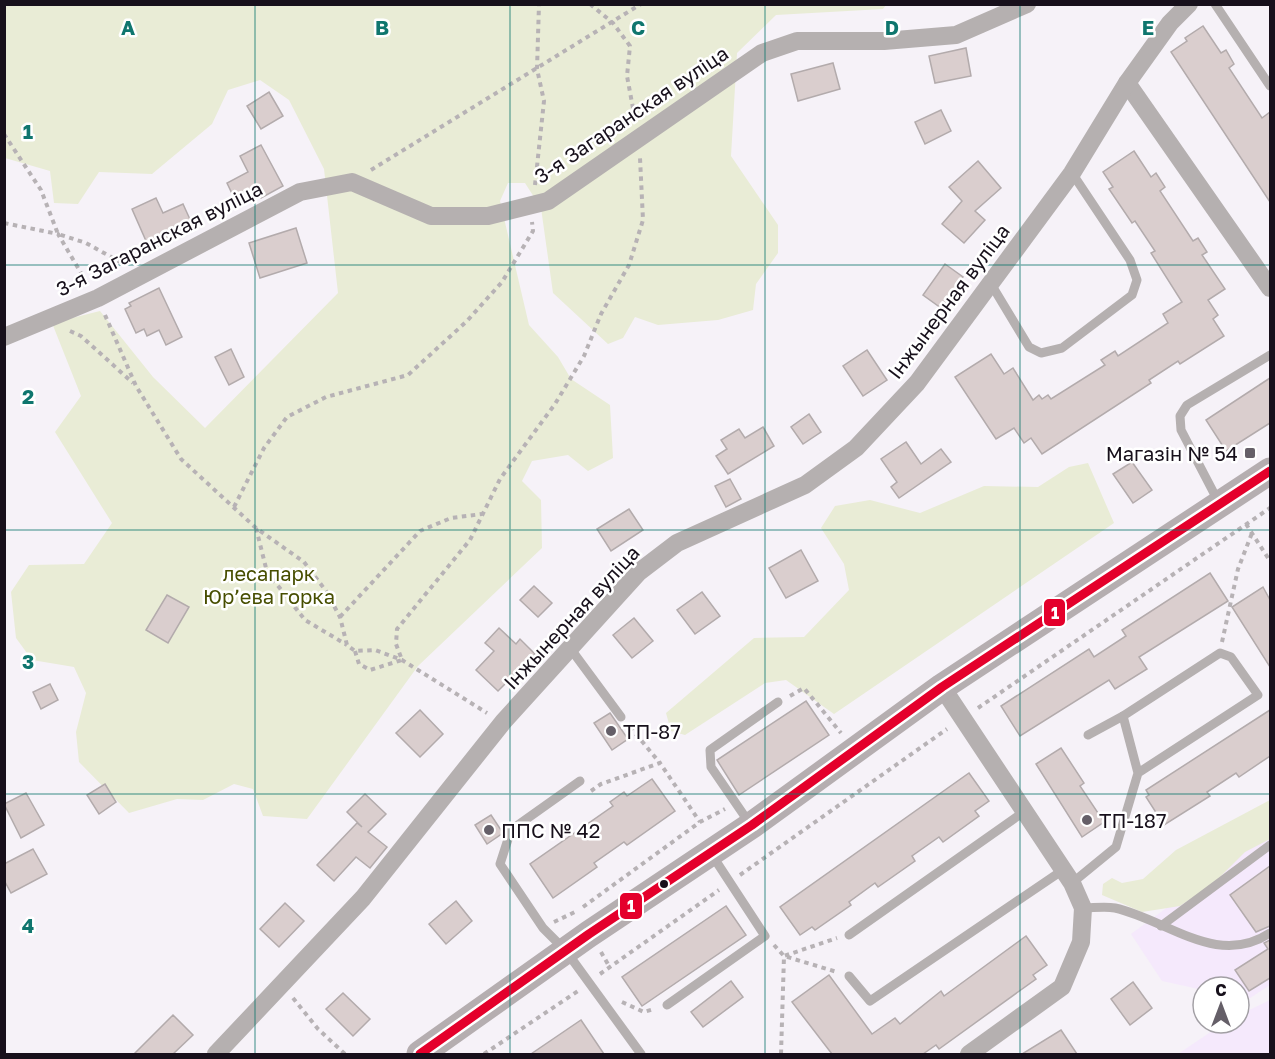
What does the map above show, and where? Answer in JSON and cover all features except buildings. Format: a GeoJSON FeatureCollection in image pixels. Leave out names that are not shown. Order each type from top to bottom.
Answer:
{"type":"FeatureCollection","features":[{"type":"Feature","properties":{"kind":"main road"},"geometry":{"type":"LineString","coordinates":[[420,1054],[566,951],[752,825],[942,687],[1270,471]]}},
{"type":"Feature","properties":{"kind":"street","name":"3-я Загаранская вуліца"},"geometry":{"type":"LineString","coordinates":[[4,337],[98,298],[300,192],[352,182],[431,216],[488,216],[531,206],[548,201],[762,52],[797,41],[884,41],[956,35],[1027,4]]}},
{"type":"Feature","properties":{"kind":"street","name":"Інжынерная вуліца"},"geometry":{"type":"LineString","coordinates":[[216,1054],[363,898],[502,722],[639,572],[676,543],[805,485],[855,448],[917,382],[992,284],[1072,173],[1127,83],[1170,23],[1189,4]]}},
{"type":"Feature","properties":{"kind":"street"},"geometry":{"type":"LineString","coordinates":[[1127,83],[1270,288]]}},
{"type":"Feature","properties":{"kind":"street"},"geometry":{"type":"LineString","coordinates":[[942,687],[1025,811],[1067,877],[1083,908],[1081,942],[1062,987],[969,1054]]}},
{"type":"Feature","properties":{"kind":"lane"},"geometry":{"type":"LineString","coordinates":[[1215,4],[1270,86]]}},
{"type":"Feature","properties":{"kind":"lane"},"geometry":{"type":"LineString","coordinates":[[992,284],[1029,347],[1041,353],[1062,348],[1132,295],[1137,280],[1130,260],[1072,173]]}},
{"type":"Feature","properties":{"kind":"lane"},"geometry":{"type":"LineString","coordinates":[[1219,503],[1181,430],[1180,416],[1187,405],[1270,355]]}},
{"type":"Feature","properties":{"kind":"lane"},"geometry":{"type":"LineString","coordinates":[[570,648],[621,717]]}},
{"type":"Feature","properties":{"kind":"lane"},"geometry":{"type":"LineString","coordinates":[[1088,735],[1123,716],[1220,653],[1231,657],[1258,695],[1138,773]]}},
{"type":"Feature","properties":{"kind":"lane"},"geometry":{"type":"LineString","coordinates":[[752,825],[711,767],[710,750],[778,702]]}},
{"type":"Feature","properties":{"kind":"lane"},"geometry":{"type":"LineString","coordinates":[[849,976],[870,1001],[1116,847],[1138,773],[1123,716]]}},
{"type":"Feature","properties":{"kind":"lane"},"geometry":{"type":"LineString","coordinates":[[580,781],[511,830],[500,864],[543,928],[566,951],[641,1054]]}},
{"type":"Feature","properties":{"kind":"lane"},"geometry":{"type":"LineString","coordinates":[[849,935],[1025,811]]}},
{"type":"Feature","properties":{"kind":"lane"},"geometry":{"type":"LineString","coordinates":[[1161,926],[1270,845]]}},
{"type":"Feature","properties":{"kind":"lane"},"geometry":{"type":"LineString","coordinates":[[667,1005],[765,936],[710,853]]}},
{"type":"Feature","properties":{"kind":"lane"},"geometry":{"type":"LineString","coordinates":[[1083,908],[1115,908],[1199,942],[1242,946],[1258,941],[1270,933]]}},
{"type":"Feature","properties":{"kind":"path"},"geometry":{"type":"LineString","coordinates":[[234,507],[264,448],[287,417],[326,397],[408,375],[467,321],[502,282],[533,231],[531,206],[538,171],[544,101],[537,69],[539,4]]}},
{"type":"Feature","properties":{"kind":"path"},"geometry":{"type":"LineString","coordinates":[[402,660],[396,644],[397,629],[470,540],[500,479],[555,404],[584,356],[601,314],[629,265],[643,220],[640,137],[631,107],[627,76],[630,46],[613,22],[590,4]]}},
{"type":"Feature","properties":{"kind":"path"},"geometry":{"type":"LineString","coordinates":[[627,12],[631,4]]}},
{"type":"Feature","properties":{"kind":"path"},"geometry":{"type":"LineString","coordinates":[[352,182],[641,4]]}},
{"type":"Feature","properties":{"kind":"path"},"geometry":{"type":"LineString","coordinates":[[4,134],[41,190],[58,234],[78,270],[98,298],[136,386],[181,459],[256,528],[304,562],[326,591],[340,617],[347,645]]}},
{"type":"Feature","properties":{"kind":"path"},"geometry":{"type":"LineString","coordinates":[[4,223],[58,234],[86,243],[142,274]]}},
{"type":"Feature","properties":{"kind":"path"},"geometry":{"type":"LineString","coordinates":[[43,321],[81,336],[136,386]]}},
{"type":"Feature","properties":{"kind":"path"},"geometry":{"type":"LineString","coordinates":[[484,1054],[590,983],[609,966],[964,717],[1270,508]]}},
{"type":"Feature","properties":{"kind":"path"},"geometry":{"type":"LineString","coordinates":[[340,617],[420,531],[451,518],[483,514]]}},
{"type":"Feature","properties":{"kind":"path"},"geometry":{"type":"LineString","coordinates":[[1245,524],[1270,561]]}},
{"type":"Feature","properties":{"kind":"path"},"geometry":{"type":"LineString","coordinates":[[256,528],[267,572],[305,620],[355,651],[359,664],[370,670],[402,660]]}},
{"type":"Feature","properties":{"kind":"path"},"geometry":{"type":"LineString","coordinates":[[1220,653],[1238,569],[1252,533]]}},
{"type":"Feature","properties":{"kind":"path"},"geometry":{"type":"LineString","coordinates":[[355,651],[375,650],[402,660],[502,722]]}},
{"type":"Feature","properties":{"kind":"path"},"geometry":{"type":"LineString","coordinates":[[778,702],[804,688],[842,734]]}},
{"type":"Feature","properties":{"kind":"path"},"geometry":{"type":"LineString","coordinates":[[621,717],[660,763],[700,822]]}},
{"type":"Feature","properties":{"kind":"path"},"geometry":{"type":"LineString","coordinates":[[583,796],[601,784],[660,763]]}},
{"type":"Feature","properties":{"kind":"path"},"geometry":{"type":"LineString","coordinates":[[543,928],[575,913],[700,822],[735,804]]}},
{"type":"Feature","properties":{"kind":"path"},"geometry":{"type":"LineString","coordinates":[[784,956],[849,935]]}},
{"type":"Feature","properties":{"kind":"path"},"geometry":{"type":"LineString","coordinates":[[765,936],[784,956],[849,976]]}},
{"type":"Feature","properties":{"kind":"path"},"geometry":{"type":"LineString","coordinates":[[598,947],[609,966]]}},
{"type":"Feature","properties":{"kind":"path"},"geometry":{"type":"LineString","coordinates":[[780,1054],[784,956]]}},
{"type":"Feature","properties":{"kind":"path"},"geometry":{"type":"LineString","coordinates":[[282,986],[318,1029],[345,1054]]}},
{"type":"Feature","properties":{"kind":"path"},"geometry":{"type":"LineString","coordinates":[[621,1001],[644,1012],[667,1005]]}},
{"type":"Feature","properties":{"kind":"shaded area"},"geometry":{"type":"Polygon","coordinates":[[[1270,832],[1270,985],[1251,997],[1251,975],[1191,975],[1191,987],[1162,981],[1131,934],[1270,832]]]}},
{"type":"Feature","properties":{"kind":"shaded area"},"geometry":{"type":"Polygon","coordinates":[[[1270,1000],[1270,1054],[1178,1054],[1206,1035],[1251,1035],[1251,1009],[1270,1000]]]}},
{"type":"Feature","properties":{"kind":"green space","name":"лесапарк Юрʼева горка"},"geometry":{"type":"Polygon","coordinates":[[[4,5],[886,5],[883,9],[776,15],[737,53],[731,156],[778,225],[778,253],[756,284],[753,310],[718,320],[658,325],[635,317],[623,338],[608,344],[553,293],[541,208],[525,183],[508,183],[500,201],[529,325],[558,357],[571,379],[610,405],[613,458],[588,471],[568,455],[532,461],[522,481],[541,500],[542,548],[418,666],[307,819],[263,816],[253,789],[234,784],[203,800],[177,799],[129,813],[79,762],[76,732],[86,693],[74,667],[32,660],[16,638],[11,592],[29,565],[84,564],[112,523],[55,432],[81,396],[52,323],[100,311],[153,377],[205,428],[338,293],[324,169],[289,100],[260,80],[228,90],[212,124],[152,174],[99,172],[78,204],[54,203],[50,171],[5,158],[4,5]]]}},
{"type":"Feature","properties":{"kind":"green space"},"geometry":{"type":"Polygon","coordinates":[[[1088,463],[1114,523],[834,714],[786,680],[765,683],[685,735],[671,731],[666,713],[754,638],[804,637],[849,590],[844,564],[821,528],[835,506],[870,500],[920,513],[984,486],[1038,487],[1069,467],[1088,463]]]}},
{"type":"Feature","properties":{"kind":"green space"},"geometry":{"type":"Polygon","coordinates":[[[1270,800],[1270,839],[1245,852],[1213,884],[1180,906],[1142,912],[1102,895],[1103,884],[1112,878],[1122,883],[1143,879],[1176,850],[1270,800]]]}},
{"type":"Feature","properties":{"kind":"transit line","name":"1"},"geometry":{"type":"LineString","coordinates":[[420,1054],[589,934],[752,825],[942,687],[1270,471]]}},
{"type":"Feature","properties":{"kind":"place","name":"Магазін № 54"},"geometry":{"type":"Point","coordinates":[1250,453]}},
{"type":"Feature","properties":{"kind":"place","name":"ТП-87"},"geometry":{"type":"Point","coordinates":[611,731]}},
{"type":"Feature","properties":{"kind":"place","name":"ТП-187"},"geometry":{"type":"Point","coordinates":[1087,820]}},
{"type":"Feature","properties":{"kind":"place","name":"ППС № 42"},"geometry":{"type":"Point","coordinates":[489,830]}}]}
